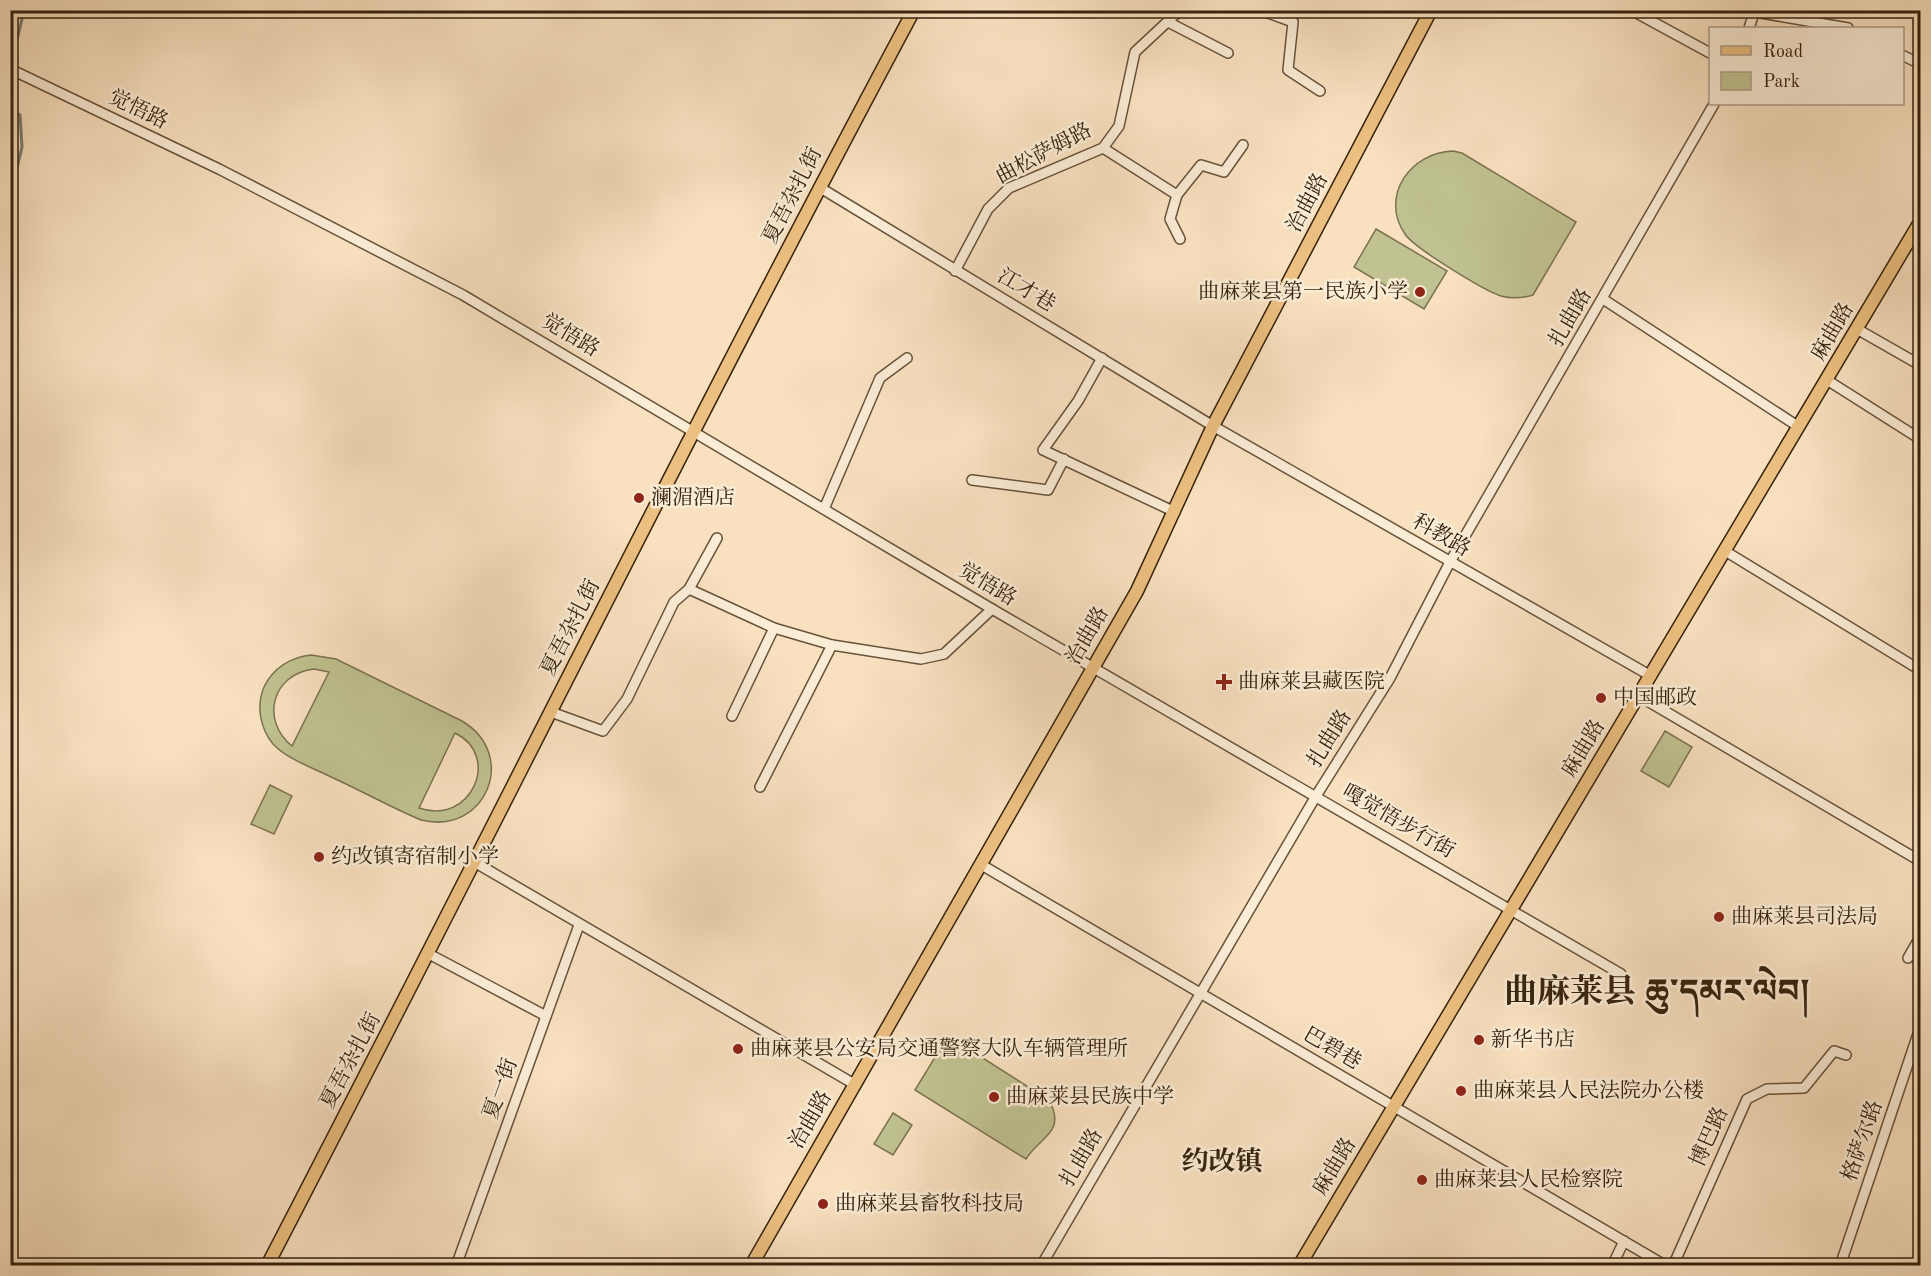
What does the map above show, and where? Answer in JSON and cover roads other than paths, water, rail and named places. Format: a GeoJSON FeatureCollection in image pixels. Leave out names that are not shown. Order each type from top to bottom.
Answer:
{"type":"FeatureCollection","features":[{"type":"Feature","properties":{"kind":"main road","name":"夏吾杂扎街"},"geometry":{"type":"LineString","coordinates":[[267,1266],[476,863],[550,712],[819,187],[914,10]]}},
{"type":"Feature","properties":{"kind":"main road","name":"治曲路"},"geometry":{"type":"LineString","coordinates":[[751,1266],[1137,591],[1213,426],[1431,10]]}},
{"type":"Feature","properties":{"kind":"main road","name":"麻曲路"},"geometry":{"type":"LineString","coordinates":[[1299,1266],[1920,222]]}},
{"type":"Feature","properties":{"kind":"street","name":"曲松萨姆路"},"geometry":{"type":"LineString","coordinates":[[955,270],[988,209],[1009,188],[1103,148],[1119,126],[1136,52],[1179,10]]}},
{"type":"Feature","properties":{"kind":"street"},"geometry":{"type":"LineString","coordinates":[[1260,10],[1293,22],[1288,70],[1320,91]]}},
{"type":"Feature","properties":{"kind":"street"},"geometry":{"type":"LineString","coordinates":[[1631,10],[1709,52]]}},
{"type":"Feature","properties":{"kind":"street"},"geometry":{"type":"LineString","coordinates":[[1749,27],[1755,11],[1843,27]]}},
{"type":"Feature","properties":{"kind":"street"},"geometry":{"type":"LineString","coordinates":[[1170,23],[1228,53]]}},
{"type":"Feature","properties":{"kind":"street"},"geometry":{"type":"LineString","coordinates":[[1904,56],[1920,64]]}},
{"type":"Feature","properties":{"kind":"street","name":"觉悟路"},"geometry":{"type":"LineString","coordinates":[[10,69],[219,169],[463,295],[1093,667]]}},
{"type":"Feature","properties":{"kind":"street","name":"扎曲路"},"geometry":{"type":"LineString","coordinates":[[1041,1266],[1316,796],[1390,678],[1450,562],[1713,105]]}},
{"type":"Feature","properties":{"kind":"street"},"geometry":{"type":"LineString","coordinates":[[1180,239],[1170,219],[1177,195],[1201,165],[1224,172],[1243,145]]}},
{"type":"Feature","properties":{"kind":"street"},"geometry":{"type":"LineString","coordinates":[[1103,148],[1177,195]]}},
{"type":"Feature","properties":{"kind":"street","name":"江才巷"},"geometry":{"type":"LineString","coordinates":[[819,187],[1213,426]]}},
{"type":"Feature","properties":{"kind":"street"},"geometry":{"type":"LineString","coordinates":[[1603,299],[1799,427]]}},
{"type":"Feature","properties":{"kind":"street"},"geometry":{"type":"LineString","coordinates":[[1857,329],[1920,365]]}},
{"type":"Feature","properties":{"kind":"street"},"geometry":{"type":"LineString","coordinates":[[824,508],[880,378],[907,358]]}},
{"type":"Feature","properties":{"kind":"street"},"geometry":{"type":"LineString","coordinates":[[1102,358],[1078,401],[1043,450],[1175,512]]}},
{"type":"Feature","properties":{"kind":"street"},"geometry":{"type":"LineString","coordinates":[[1827,380],[1920,439]]}},
{"type":"Feature","properties":{"kind":"street","name":"科教路"},"geometry":{"type":"LineString","coordinates":[[1213,426],[1651,676]]}},
{"type":"Feature","properties":{"kind":"street"},"geometry":{"type":"LineString","coordinates":[[972,480],[1048,490],[1064,459]]}},
{"type":"Feature","properties":{"kind":"street"},"geometry":{"type":"LineString","coordinates":[[550,712],[603,731],[627,699],[674,602],[690,589],[717,538]]}},
{"type":"Feature","properties":{"kind":"street"},"geometry":{"type":"LineString","coordinates":[[1725,551],[1920,670]]}},
{"type":"Feature","properties":{"kind":"street"},"geometry":{"type":"LineString","coordinates":[[690,589],[774,628],[832,645],[921,659],[944,654],[992,609]]}},
{"type":"Feature","properties":{"kind":"street"},"geometry":{"type":"LineString","coordinates":[[732,716],[774,628]]}},
{"type":"Feature","properties":{"kind":"street"},"geometry":{"type":"LineString","coordinates":[[760,787],[832,645]]}},
{"type":"Feature","properties":{"kind":"street","name":"嘎觉悟步行街"},"geometry":{"type":"LineString","coordinates":[[1093,667],[1622,974]]}},
{"type":"Feature","properties":{"kind":"street"},"geometry":{"type":"LineString","coordinates":[[1639,696],[1920,861]]}},
{"type":"Feature","properties":{"kind":"street"},"geometry":{"type":"LineString","coordinates":[[476,863],[854,1084]]}},
{"type":"Feature","properties":{"kind":"street","name":"巴碧巷"},"geometry":{"type":"LineString","coordinates":[[980,864],[1666,1266]]}},
{"type":"Feature","properties":{"kind":"street","name":"夏一街"},"geometry":{"type":"LineString","coordinates":[[456,1266],[579,925]]}},
{"type":"Feature","properties":{"kind":"street"},"geometry":{"type":"LineString","coordinates":[[1908,958],[1920,937]]}},
{"type":"Feature","properties":{"kind":"street"},"geometry":{"type":"LineString","coordinates":[[429,954],[546,1016]]}},
{"type":"Feature","properties":{"kind":"street","name":"格萨尔路"},"geometry":{"type":"LineString","coordinates":[[1840,1266],[1920,1029]]}},
{"type":"Feature","properties":{"kind":"street","name":"博巴路"},"geometry":{"type":"LineString","coordinates":[[1672,1266],[1747,1099],[1767,1089],[1804,1088],[1834,1051],[1846,1055]]}},
{"type":"Feature","properties":{"kind":"street"},"geometry":{"type":"LineString","coordinates":[[1612,1266],[1624,1241]]}},
{"type":"Feature","properties":{"kind":"waterway"},"geometry":{"type":"LineString","coordinates":[[15,49],[24,10]]}},
{"type":"Feature","properties":{"kind":"waterway"},"geometry":{"type":"LineString","coordinates":[[10,109],[20,115],[22,147],[10,197]]}},
{"type":"Feature","properties":{"kind":"place","name":"曲麻莱县第一民族小学"},"geometry":{"type":"Point","coordinates":[1420,292]}},
{"type":"Feature","properties":{"kind":"place","name":"澜湄酒店"},"geometry":{"type":"Point","coordinates":[639,498]}},
{"type":"Feature","properties":{"kind":"place","name":"曲麻莱县藏医院"},"geometry":{"type":"Point","coordinates":[1224,682]}},
{"type":"Feature","properties":{"kind":"place","name":"中国邮政"},"geometry":{"type":"Point","coordinates":[1601,698]}},
{"type":"Feature","properties":{"kind":"place","name":"约改镇寄宿制小学"},"geometry":{"type":"Point","coordinates":[319,857]}},
{"type":"Feature","properties":{"kind":"place","name":"曲麻莱县司法局"},"geometry":{"type":"Point","coordinates":[1719,917]}},
{"type":"Feature","properties":{"kind":"place","name":"新华书店"},"geometry":{"type":"Point","coordinates":[1479,1040]}},
{"type":"Feature","properties":{"kind":"place","name":"曲麻莱县公安局交通警察大队车辆管理所"},"geometry":{"type":"Point","coordinates":[738,1049]}},
{"type":"Feature","properties":{"kind":"place","name":"曲麻莱县人民法院办公楼"},"geometry":{"type":"Point","coordinates":[1461,1091]}},
{"type":"Feature","properties":{"kind":"place","name":"曲麻莱县民族中学"},"geometry":{"type":"Point","coordinates":[994,1097]}},
{"type":"Feature","properties":{"kind":"place","name":"曲麻莱县人民检察院"},"geometry":{"type":"Point","coordinates":[1422,1180]}},
{"type":"Feature","properties":{"kind":"place","name":"曲麻莱县畜牧科技局"},"geometry":{"type":"Point","coordinates":[823,1204]}},
{"type":"Feature","properties":{"kind":"district","name":"曲麻莱县 ཆུ་དམར་ལེབ།"},"geometry":{"type":"Point","coordinates":[1657,993]}},
{"type":"Feature","properties":{"kind":"district","name":"约改镇"},"geometry":{"type":"Point","coordinates":[1222,1162]}}]}
